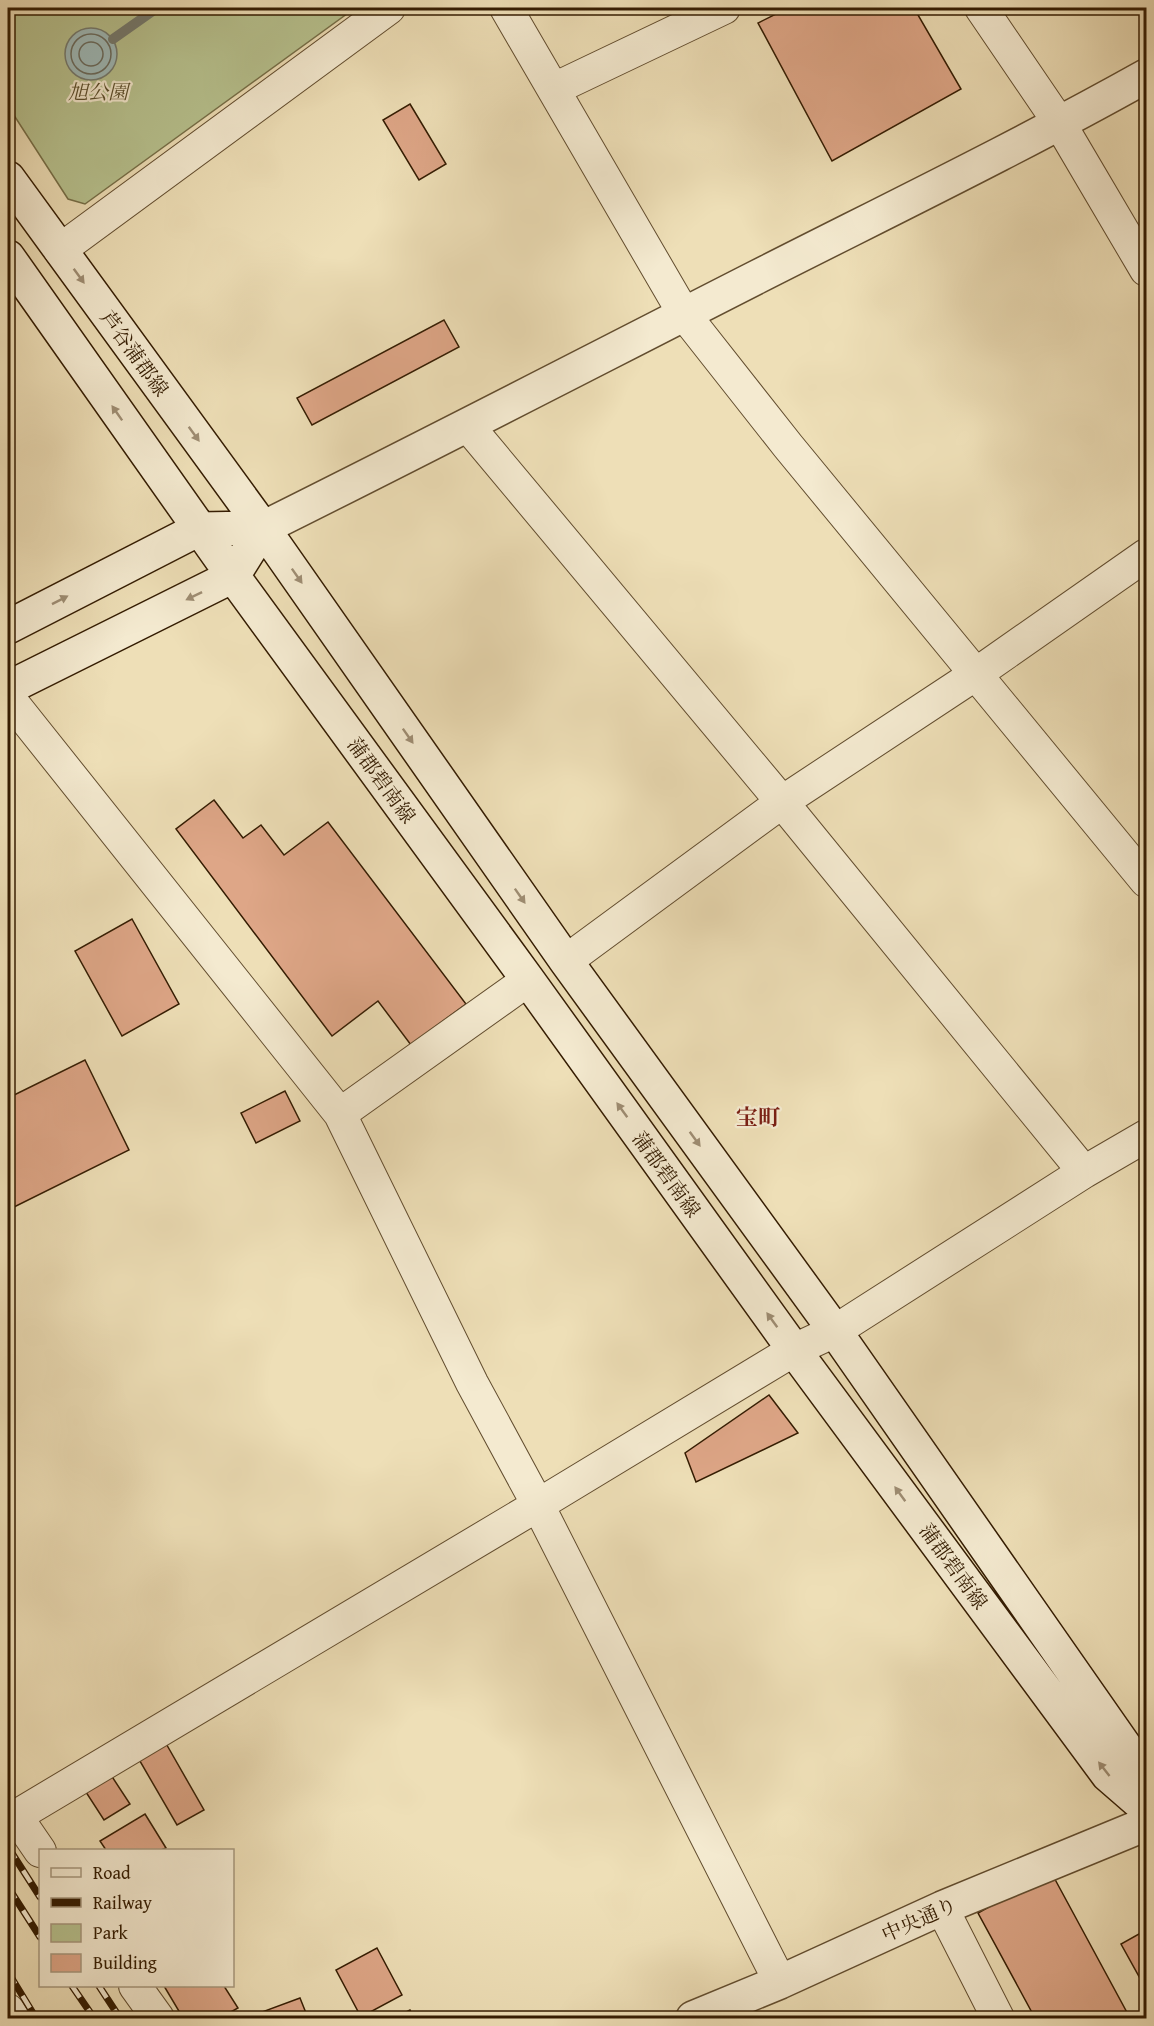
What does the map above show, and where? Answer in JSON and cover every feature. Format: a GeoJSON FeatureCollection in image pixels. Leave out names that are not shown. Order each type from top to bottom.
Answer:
{"type":"FeatureCollection","features":[{"type":"Feature","properties":{"kind":"main road"},"geometry":{"type":"LineString","coordinates":[[8,627],[199,529],[263,528],[1060,124],[1146,76]]}},
{"type":"Feature","properties":{"kind":"main road","name":"芦谷蒲郡線"},"geometry":{"type":"LineString","coordinates":[[8,178],[263,528]]}},
{"type":"Feature","properties":{"kind":"main road"},"geometry":{"type":"LineString","coordinates":[[8,257],[199,529]]}},
{"type":"Feature","properties":{"kind":"main road"},"geometry":{"type":"LineString","coordinates":[[8,688],[233,576],[263,528]]}},
{"type":"Feature","properties":{"kind":"main road","name":"蒲郡碧南線"},"geometry":{"type":"LineString","coordinates":[[263,528],[566,961],[835,1331],[1133,1758],[1146,1790]]}},
{"type":"Feature","properties":{"kind":"main road","name":"蒲郡碧南線"},"geometry":{"type":"LineString","coordinates":[[199,529],[794,1350],[1108,1775],[1146,1808]]}},
{"type":"Feature","properties":{"kind":"main road","name":"中央通り"},"geometry":{"type":"LineString","coordinates":[[693,2019],[734,2011],[780,1982],[942,1908],[1146,1824]]}},
{"type":"Feature","properties":{"kind":"street"},"geometry":{"type":"LineString","coordinates":[[60,250],[389,8]]}},
{"type":"Feature","properties":{"kind":"street"},"geometry":{"type":"LineString","coordinates":[[506,8],[684,314],[788,446],[1146,881]]}},
{"type":"Feature","properties":{"kind":"street"},"geometry":{"type":"LineString","coordinates":[[554,89],[724,8]]}},
{"type":"Feature","properties":{"kind":"street"},"geometry":{"type":"LineString","coordinates":[[981,8],[1137,236],[1146,270]]}},
{"type":"Feature","properties":{"kind":"street"},"geometry":{"type":"LineString","coordinates":[[468,426],[782,802],[1084,1172]]}},
{"type":"Feature","properties":{"kind":"street"},"geometry":{"type":"LineString","coordinates":[[566,961],[782,802],[976,674],[1146,555]]}},
{"type":"Feature","properties":{"kind":"street"},"geometry":{"type":"LineString","coordinates":[[8,697],[340,1114],[472,1383],[538,1506],[780,1982]]}},
{"type":"Feature","properties":{"kind":"street"},"geometry":{"type":"LineString","coordinates":[[340,1114],[528,980]]}},
{"type":"Feature","properties":{"kind":"street"},"geometry":{"type":"LineString","coordinates":[[39,1850],[12,1818],[538,1506],[794,1350],[835,1331],[1084,1172],[1146,1136]]}},
{"type":"Feature","properties":{"kind":"street"},"geometry":{"type":"LineString","coordinates":[[942,1908],[998,2019]]}},
{"type":"Feature","properties":{"kind":"street"},"geometry":{"type":"LineString","coordinates":[[136,1987],[159,2019]]}},
{"type":"Feature","properties":{"kind":"street"},"geometry":{"type":"LineString","coordinates":[[8,2010],[13,2019]]}},
{"type":"Feature","properties":{"kind":"green space","name":"旭公園"},"geometry":{"type":"Polygon","coordinates":[[[8,8],[355,8],[85,204],[68,199],[8,106],[8,8]]]}},
{"type":"Feature","properties":{"kind":"water"},"geometry":{"type":"Polygon","coordinates":[[[86,28],[96,28],[105,32],[113,40],[117,54],[113,68],[105,76],[96,80],[86,80],[77,76],[69,68],[65,59],[65,49],[69,40],[77,32],[86,28]]]}},
{"type":"Feature","properties":{"kind":"building"},"geometry":{"type":"Polygon","coordinates":[[[788,8],[914,8],[961,89],[832,161],[758,23],[788,8]]]}},
{"type":"Feature","properties":{"kind":"building"},"geometry":{"type":"Polygon","coordinates":[[[410,104],[446,164],[419,180],[383,120],[410,104]]]}},
{"type":"Feature","properties":{"kind":"building"},"geometry":{"type":"Polygon","coordinates":[[[444,320],[459,347],[312,425],[297,398],[444,320]]]}},
{"type":"Feature","properties":{"kind":"building"},"geometry":{"type":"Polygon","coordinates":[[[214,800],[243,838],[261,825],[284,855],[328,822],[466,1004],[411,1045],[378,1001],[332,1036],[176,829],[214,800]]]}},
{"type":"Feature","properties":{"kind":"building"},"geometry":{"type":"Polygon","coordinates":[[[132,919],[179,1004],[122,1036],[75,951],[132,919]]]}},
{"type":"Feature","properties":{"kind":"building"},"geometry":{"type":"Polygon","coordinates":[[[85,1060],[129,1150],[8,1210],[8,1098],[85,1060]]]}},
{"type":"Feature","properties":{"kind":"building"},"geometry":{"type":"Polygon","coordinates":[[[285,1091],[300,1121],[256,1143],[241,1113],[285,1091]]]}},
{"type":"Feature","properties":{"kind":"building"},"geometry":{"type":"Polygon","coordinates":[[[769,1395],[798,1433],[696,1482],[685,1453],[769,1395]]]}},
{"type":"Feature","properties":{"kind":"building"},"geometry":{"type":"Polygon","coordinates":[[[164,1740],[204,1810],[177,1825],[137,1756],[164,1740]]]}},
{"type":"Feature","properties":{"kind":"building"},"geometry":{"type":"Polygon","coordinates":[[[107,1769],[130,1804],[104,1820],[82,1786],[107,1769]]]}},
{"type":"Feature","properties":{"kind":"building"},"geometry":{"type":"Polygon","coordinates":[[[145,1814],[166,1848],[105,1849],[100,1841],[145,1814]]]}},
{"type":"Feature","properties":{"kind":"building"},"geometry":{"type":"Polygon","coordinates":[[[1051,1872],[1130,2018],[1035,2018],[978,1913],[1051,1872]]]}},
{"type":"Feature","properties":{"kind":"building"},"geometry":{"type":"Polygon","coordinates":[[[1146,1930],[1146,1989],[1121,1944],[1146,1930]]]}},
{"type":"Feature","properties":{"kind":"building"},"geometry":{"type":"Polygon","coordinates":[[[377,1948],[402,1995],[361,2017],[336,1970],[377,1948]]]}},
{"type":"Feature","properties":{"kind":"building"},"geometry":{"type":"Polygon","coordinates":[[[165,1987],[225,1987],[238,2008],[220,2018],[183,2018],[165,1987]]]}},
{"type":"Feature","properties":{"kind":"building"},"geometry":{"type":"Polygon","coordinates":[[[300,1998],[308,2018],[246,2018],[300,1998]]]}},
{"type":"Feature","properties":{"kind":"building"},"geometry":{"type":"Polygon","coordinates":[[[410,2010],[414,2018],[394,2018],[410,2010]]]}},
{"type":"Feature","properties":{"kind":"waterway"},"geometry":{"type":"LineString","coordinates":[[113,39],[157,8]]}},
{"type":"Feature","properties":{"kind":"railway"},"geometry":{"type":"LineString","coordinates":[[8,1847],[39,1895]]}},
{"type":"Feature","properties":{"kind":"railway"},"geometry":{"type":"LineString","coordinates":[[8,1887],[39,1935]]}},
{"type":"Feature","properties":{"kind":"railway"},"geometry":{"type":"LineString","coordinates":[[8,1972],[36,2018]]}},
{"type":"Feature","properties":{"kind":"railway"},"geometry":{"type":"LineString","coordinates":[[73,1987],[94,2018]]}},
{"type":"Feature","properties":{"kind":"railway"},"geometry":{"type":"LineString","coordinates":[[100,1987],[120,2018]]}},
{"type":"Feature","properties":{"kind":"district","name":"宝町"},"geometry":{"type":"Point","coordinates":[758,1117]}}]}
